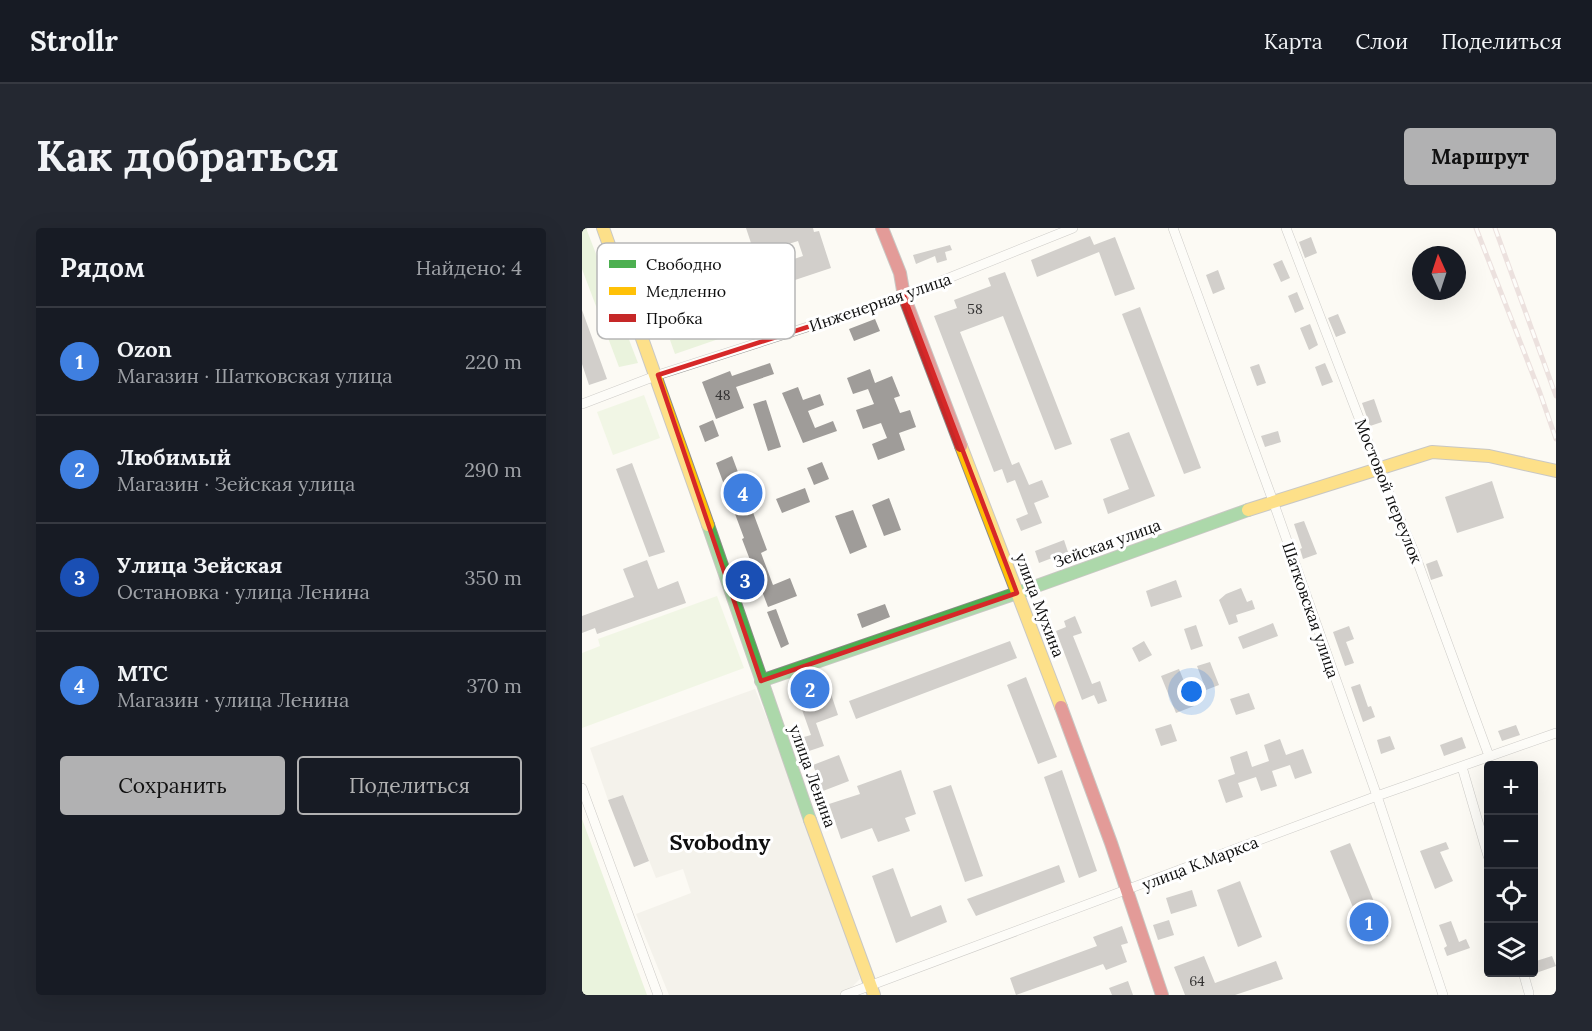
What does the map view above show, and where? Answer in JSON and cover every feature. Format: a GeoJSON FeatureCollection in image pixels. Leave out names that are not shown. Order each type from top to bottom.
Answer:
{"type":"FeatureCollection","features":[{"type":"Feature","properties":{"kind":"street","name":"улица Ленина"},"geometry":{"type":"LineString","coordinates":[[603,228],[609,243]]}},
{"type":"Feature","properties":{"kind":"street","name":"улица Мухина"},"geometry":{"type":"LineString","coordinates":[[882,228],[900,273],[904,296],[1091,786],[1140,924],[1162,995]]}},
{"type":"Feature","properties":{"kind":"street","name":"Инженерная улица"},"geometry":{"type":"LineString","coordinates":[[795,331],[904,296],[1073,228]]}},
{"type":"Feature","properties":{"kind":"street","name":"Мостовой переулок"},"geometry":{"type":"LineString","coordinates":[[1286,228],[1379,470],[1414,552],[1489,756]]}},
{"type":"Feature","properties":{"kind":"street","name":"Шатковская улица"},"geometry":{"type":"LineString","coordinates":[[1177,229],[1377,796],[1443,995]]}},
{"type":"Feature","properties":{"kind":"street","name":"улица Ленина"},"geometry":{"type":"LineString","coordinates":[[645,339],[761,681],[872,991]]}},
{"type":"Feature","properties":{"kind":"street","name":"Инженерная улица"},"geometry":{"type":"LineString","coordinates":[[582,404],[658,375],[770,339]]}},
{"type":"Feature","properties":{"kind":"street","name":"Зейская улица"},"geometry":{"type":"LineString","coordinates":[[761,681],[1017,593],[1273,501],[1432,452],[1489,456],[1556,471]]}},
{"type":"Feature","properties":{"kind":"street","name":"улица К.Маркса"},"geometry":{"type":"LineString","coordinates":[[845,995],[872,991],[1127,890],[1377,796],[1556,733]]}},
{"type":"Feature","properties":{"kind":"street"},"geometry":{"type":"LineString","coordinates":[[1462,766],[1484,842]]}},
{"type":"Feature","properties":{"kind":"street"},"geometry":{"type":"LineString","coordinates":[[582,788],[658,995]]}},
{"type":"Feature","properties":{"kind":"street"},"geometry":{"type":"LineString","coordinates":[[1524,977],[1529,993]]}},
{"type":"Feature","properties":{"kind":"highlighted area"},"geometry":{"type":"Polygon","coordinates":[[[904,296],[1017,593],[761,681],[658,375],[904,296]]]}},
{"type":"Feature","properties":{"kind":"green space"},"geometry":{"type":"Polygon","coordinates":[[[582,228],[586,228],[597,257],[597,309],[582,269],[582,228]]]}},
{"type":"Feature","properties":{"kind":"green space"},"geometry":{"type":"Polygon","coordinates":[[[608,339],[629,339],[638,363],[619,367],[608,339]]]}},
{"type":"Feature","properties":{"kind":"green space"},"geometry":{"type":"Polygon","coordinates":[[[673,339],[718,339],[675,354],[670,340],[673,339]]]}},
{"type":"Feature","properties":{"kind":"green space"},"geometry":{"type":"Polygon","coordinates":[[[644,395],[660,438],[613,455],[597,412],[644,395]]]}},
{"type":"Feature","properties":{"kind":"green space"},"geometry":{"type":"Polygon","coordinates":[[[717,596],[744,668],[582,728],[582,653],[600,646],[598,639],[717,596]]]}},
{"type":"Feature","properties":{"kind":"green space"},"geometry":{"type":"Polygon","coordinates":[[[582,819],[647,995],[582,995],[582,819]]]}},
{"type":"Feature","properties":{"kind":"shaded area"},"geometry":{"type":"Polygon","coordinates":[[[755,689],[837,903],[860,979],[844,995],[669,995],[636,914],[691,893],[683,869],[656,878],[623,795],[608,800],[590,748],[755,689]]]}},
{"type":"Feature","properties":{"kind":"building"},"geometry":{"type":"Polygon","coordinates":[[[746,228],[813,228],[814,232],[819,231],[831,268],[795,280],[795,259],[803,256],[798,241],[751,243],[746,228]]]}},
{"type":"Feature","properties":{"kind":"building"},"geometry":{"type":"Polygon","coordinates":[[[1090,236],[1094,245],[1115,237],[1135,289],[1115,296],[1099,252],[1037,277],[1031,260],[1090,236]]]}},
{"type":"Feature","properties":{"kind":"building"},"geometry":{"type":"Polygon","coordinates":[[[1311,237],[1317,253],[1305,258],[1299,242],[1311,237]]]}},
{"type":"Feature","properties":{"kind":"building"},"geometry":{"type":"Polygon","coordinates":[[[950,245],[952,250],[945,252],[947,260],[937,263],[935,256],[916,264],[913,255],[950,245]]]}},
{"type":"Feature","properties":{"kind":"building"},"geometry":{"type":"Polygon","coordinates":[[[1282,260],[1290,278],[1281,282],[1273,264],[1282,260]]]}},
{"type":"Feature","properties":{"kind":"building"},"geometry":{"type":"Polygon","coordinates":[[[1218,270],[1225,289],[1213,294],[1206,275],[1218,270]]]}},
{"type":"Feature","properties":{"kind":"building"},"geometry":{"type":"Polygon","coordinates":[[[1005,272],[1072,444],[1055,450],[1003,316],[960,332],[1012,465],[1019,462],[1029,485],[1042,480],[1049,497],[1034,503],[1042,523],[1021,531],[1016,519],[1028,514],[1015,480],[1007,483],[1002,469],[994,472],[934,316],[957,308],[954,300],[991,286],[988,278],[1005,272]]]}},
{"type":"Feature","properties":{"kind":"building"},"geometry":{"type":"Polygon","coordinates":[[[1297,292],[1304,309],[1295,313],[1288,296],[1297,292]]]}},
{"type":"Feature","properties":{"kind":"building"},"geometry":{"type":"Polygon","coordinates":[[[1140,307],[1201,468],[1184,474],[1122,314],[1140,307]]]}},
{"type":"Feature","properties":{"kind":"building"},"geometry":{"type":"Polygon","coordinates":[[[582,310],[607,379],[589,385],[582,364],[582,310]]]}},
{"type":"Feature","properties":{"kind":"building"},"geometry":{"type":"Polygon","coordinates":[[[1338,314],[1346,333],[1336,337],[1328,318],[1338,314]]]}},
{"type":"Feature","properties":{"kind":"building"},"geometry":{"type":"Polygon","coordinates":[[[875,319],[880,331],[854,341],[849,329],[875,319]]]}},
{"type":"Feature","properties":{"kind":"building"},"geometry":{"type":"Polygon","coordinates":[[[1310,324],[1318,345],[1309,350],[1300,328],[1310,324]]]}},
{"type":"Feature","properties":{"kind":"building"},"geometry":{"type":"Polygon","coordinates":[[[770,363],[774,374],[736,387],[744,408],[716,419],[702,382],[730,371],[732,376],[770,363]]]}},
{"type":"Feature","properties":{"kind":"building"},"geometry":{"type":"Polygon","coordinates":[[[1325,363],[1333,382],[1322,386],[1315,367],[1325,363]]]}},
{"type":"Feature","properties":{"kind":"building"},"geometry":{"type":"Polygon","coordinates":[[[1259,364],[1266,383],[1257,386],[1250,367],[1259,364]]]}},
{"type":"Feature","properties":{"kind":"building"},"geometry":{"type":"Polygon","coordinates":[[[870,369],[875,383],[892,376],[900,396],[894,398],[900,413],[910,410],[916,427],[899,433],[905,450],[878,460],[872,444],[887,438],[881,423],[863,429],[856,410],[874,404],[868,389],[853,394],[847,378],[870,369]]]}},
{"type":"Feature","properties":{"kind":"building"},"geometry":{"type":"Polygon","coordinates":[[[798,387],[803,400],[820,394],[824,405],[808,411],[815,428],[833,421],[837,431],[803,443],[782,393],[798,387]]]}},
{"type":"Feature","properties":{"kind":"building"},"geometry":{"type":"Polygon","coordinates":[[[1374,399],[1382,422],[1370,426],[1362,403],[1374,399]]]}},
{"type":"Feature","properties":{"kind":"building"},"geometry":{"type":"Polygon","coordinates":[[[766,400],[781,447],[768,451],[753,404],[766,400]]]}},
{"type":"Feature","properties":{"kind":"building"},"geometry":{"type":"Polygon","coordinates":[[[713,420],[719,436],[705,442],[699,426],[713,420]]]}},
{"type":"Feature","properties":{"kind":"building"},"geometry":{"type":"Polygon","coordinates":[[[1278,431],[1281,442],[1265,447],[1261,436],[1278,431]]]}},
{"type":"Feature","properties":{"kind":"building"},"geometry":{"type":"Polygon","coordinates":[[[1129,432],[1155,496],[1108,514],[1103,499],[1129,489],[1110,439],[1129,432]]]}},
{"type":"Feature","properties":{"kind":"building"},"geometry":{"type":"Polygon","coordinates":[[[732,456],[767,550],[761,553],[773,585],[790,578],[797,596],[768,607],[716,463],[732,456]]]}},
{"type":"Feature","properties":{"kind":"building"},"geometry":{"type":"Polygon","coordinates":[[[822,462],[829,479],[814,485],[807,468],[822,462]]]}},
{"type":"Feature","properties":{"kind":"building"},"geometry":{"type":"Polygon","coordinates":[[[632,463],[665,552],[649,557],[616,469],[632,463]]]}},
{"type":"Feature","properties":{"kind":"building"},"geometry":{"type":"Polygon","coordinates":[[[1492,481],[1504,518],[1457,533],[1445,497],[1492,481]]]}},
{"type":"Feature","properties":{"kind":"building"},"geometry":{"type":"Polygon","coordinates":[[[805,488],[810,502],[782,513],[776,499],[805,488]]]}},
{"type":"Feature","properties":{"kind":"building"},"geometry":{"type":"Polygon","coordinates":[[[889,498],[901,530],[884,536],[872,505],[889,498]]]}},
{"type":"Feature","properties":{"kind":"building"},"geometry":{"type":"Polygon","coordinates":[[[853,510],[867,547],[850,554],[835,516],[853,510]]]}},
{"type":"Feature","properties":{"kind":"building"},"geometry":{"type":"Polygon","coordinates":[[[1304,521],[1317,554],[1303,559],[1294,524],[1304,521]]]}},
{"type":"Feature","properties":{"kind":"building"},"geometry":{"type":"Polygon","coordinates":[[[1064,540],[1068,552],[1039,563],[1035,551],[1064,540]]]}},
{"type":"Feature","properties":{"kind":"building"},"geometry":{"type":"Polygon","coordinates":[[[647,560],[658,589],[678,581],[686,603],[597,634],[595,628],[582,633],[582,616],[634,597],[623,569],[647,560]]]}},
{"type":"Feature","properties":{"kind":"building"},"geometry":{"type":"Polygon","coordinates":[[[1437,560],[1443,576],[1431,580],[1426,564],[1437,560]]]}},
{"type":"Feature","properties":{"kind":"building"},"geometry":{"type":"Polygon","coordinates":[[[1176,580],[1182,597],[1151,607],[1146,591],[1176,580]]]}},
{"type":"Feature","properties":{"kind":"building"},"geometry":{"type":"Polygon","coordinates":[[[1241,588],[1247,602],[1252,600],[1255,609],[1236,615],[1238,622],[1229,625],[1219,600],[1226,594],[1241,588]]]}},
{"type":"Feature","properties":{"kind":"building"},"geometry":{"type":"Polygon","coordinates":[[[885,604],[890,617],[862,628],[857,614],[885,604]]]}},
{"type":"Feature","properties":{"kind":"building"},"geometry":{"type":"Polygon","coordinates":[[[776,609],[789,644],[781,648],[767,612],[776,609]]]}},
{"type":"Feature","properties":{"kind":"building"},"geometry":{"type":"Polygon","coordinates":[[[1075,616],[1082,633],[1073,636],[1092,684],[1100,681],[1107,701],[1098,704],[1094,695],[1082,700],[1056,631],[1066,627],[1064,621],[1075,616]]]}},
{"type":"Feature","properties":{"kind":"building"},"geometry":{"type":"Polygon","coordinates":[[[1273,623],[1278,636],[1243,649],[1238,637],[1273,623]]]}},
{"type":"Feature","properties":{"kind":"building"},"geometry":{"type":"Polygon","coordinates":[[[1196,625],[1203,646],[1191,650],[1184,629],[1196,625]]]}},
{"type":"Feature","properties":{"kind":"building"},"geometry":{"type":"Polygon","coordinates":[[[1349,626],[1354,639],[1346,642],[1354,663],[1345,666],[1333,632],[1349,626]]]}},
{"type":"Feature","properties":{"kind":"building"},"geometry":{"type":"Polygon","coordinates":[[[1010,641],[1017,658],[856,719],[849,701],[1010,641]]]}},
{"type":"Feature","properties":{"kind":"building"},"geometry":{"type":"Polygon","coordinates":[[[1144,641],[1152,655],[1139,662],[1132,648],[1144,641]]]}},
{"type":"Feature","properties":{"kind":"building"},"geometry":{"type":"Polygon","coordinates":[[[1210,662],[1219,685],[1206,690],[1197,666],[1210,662]]]}},
{"type":"Feature","properties":{"kind":"building"},"geometry":{"type":"Polygon","coordinates":[[[1179,669],[1194,706],[1176,713],[1161,676],[1179,669]]]}},
{"type":"Feature","properties":{"kind":"building"},"geometry":{"type":"Polygon","coordinates":[[[1026,677],[1057,757],[1038,764],[1007,685],[1026,677]]]}},
{"type":"Feature","properties":{"kind":"building"},"geometry":{"type":"Polygon","coordinates":[[[826,679],[838,715],[816,723],[824,746],[809,751],[804,737],[811,735],[795,690],[826,679]]]}},
{"type":"Feature","properties":{"kind":"building"},"geometry":{"type":"Polygon","coordinates":[[[1360,684],[1368,707],[1371,706],[1375,717],[1363,722],[1351,687],[1360,684]]]}},
{"type":"Feature","properties":{"kind":"building"},"geometry":{"type":"Polygon","coordinates":[[[1249,693],[1255,709],[1236,715],[1230,699],[1249,693]]]}},
{"type":"Feature","properties":{"kind":"building"},"geometry":{"type":"Polygon","coordinates":[[[1171,724],[1177,741],[1161,746],[1155,729],[1171,724]]]}},
{"type":"Feature","properties":{"kind":"building"},"geometry":{"type":"Polygon","coordinates":[[[1516,725],[1520,735],[1502,741],[1498,731],[1516,725]]]}},
{"type":"Feature","properties":{"kind":"building"},"geometry":{"type":"Polygon","coordinates":[[[1390,736],[1395,749],[1381,754],[1377,740],[1390,736]]]}},
{"type":"Feature","properties":{"kind":"building"},"geometry":{"type":"Polygon","coordinates":[[[1462,737],[1466,748],[1444,756],[1440,745],[1462,737]]]}},
{"type":"Feature","properties":{"kind":"building"},"geometry":{"type":"Polygon","coordinates":[[[1280,739],[1286,755],[1303,749],[1312,773],[1295,779],[1290,765],[1272,771],[1277,786],[1261,791],[1256,777],[1238,783],[1243,797],[1226,803],[1218,780],[1235,774],[1230,757],[1247,751],[1252,767],[1269,761],[1264,745],[1280,739]]]}},
{"type":"Feature","properties":{"kind":"building"},"geometry":{"type":"Polygon","coordinates":[[[839,755],[849,781],[823,791],[813,765],[839,755]]]}},
{"type":"Feature","properties":{"kind":"building"},"geometry":{"type":"Polygon","coordinates":[[[901,770],[916,814],[905,818],[910,831],[878,842],[872,828],[841,839],[829,804],[860,794],[857,786],[901,770]]]}},
{"type":"Feature","properties":{"kind":"building"},"geometry":{"type":"Polygon","coordinates":[[[1062,770],[1097,871],[1079,878],[1044,777],[1062,770]]]}},
{"type":"Feature","properties":{"kind":"building"},"geometry":{"type":"Polygon","coordinates":[[[951,785],[983,876],[965,882],[933,791],[951,785]]]}},
{"type":"Feature","properties":{"kind":"building"},"geometry":{"type":"Polygon","coordinates":[[[623,795],[649,861],[634,867],[608,800],[623,795]]]}},
{"type":"Feature","properties":{"kind":"building"},"geometry":{"type":"Polygon","coordinates":[[[1446,842],[1449,849],[1440,852],[1453,881],[1435,889],[1420,851],[1446,842]]]}},
{"type":"Feature","properties":{"kind":"building"},"geometry":{"type":"Polygon","coordinates":[[[1350,843],[1388,936],[1368,944],[1330,851],[1350,843]]]}},
{"type":"Feature","properties":{"kind":"building"},"geometry":{"type":"Polygon","coordinates":[[[1059,865],[1065,882],[976,916],[967,899],[1059,865]]]}},
{"type":"Feature","properties":{"kind":"building"},"geometry":{"type":"Polygon","coordinates":[[[893,868],[911,917],[941,905],[947,922],[896,943],[872,876],[893,868]]]}},
{"type":"Feature","properties":{"kind":"building"},"geometry":{"type":"Polygon","coordinates":[[[1240,881],[1262,937],[1238,947],[1217,890],[1240,881]]]}},
{"type":"Feature","properties":{"kind":"building"},"geometry":{"type":"Polygon","coordinates":[[[1192,890],[1197,906],[1171,914],[1166,898],[1192,890]]]}},
{"type":"Feature","properties":{"kind":"building"},"geometry":{"type":"Polygon","coordinates":[[[1169,920],[1174,935],[1158,940],[1153,925],[1169,920]]]}},
{"type":"Feature","properties":{"kind":"building"},"geometry":{"type":"Polygon","coordinates":[[[1451,921],[1459,942],[1466,939],[1470,948],[1447,956],[1444,948],[1447,946],[1439,925],[1451,921]]]}},
{"type":"Feature","properties":{"kind":"building"},"geometry":{"type":"Polygon","coordinates":[[[1122,926],[1128,943],[1121,945],[1127,962],[1106,970],[1103,964],[1016,995],[1010,978],[1097,946],[1093,937],[1122,926]]]}},
{"type":"Feature","properties":{"kind":"building"},"geometry":{"type":"Polygon","coordinates":[[[1204,956],[1215,983],[1276,961],[1283,979],[1235,995],[1185,995],[1174,967],[1204,956]]]}},
{"type":"Feature","properties":{"kind":"building"},"geometry":{"type":"Polygon","coordinates":[[[1552,956],[1556,966],[1538,972],[1538,960],[1552,956]]]}},
{"type":"Feature","properties":{"kind":"building"},"geometry":{"type":"Polygon","coordinates":[[[1128,981],[1133,995],[1112,995],[1109,988],[1128,981]]]}},
{"type":"Feature","properties":{"kind":"railway"},"geometry":{"type":"LineString","coordinates":[[1476,228],[1556,439]]}},
{"type":"Feature","properties":{"kind":"railway"},"geometry":{"type":"LineString","coordinates":[[1495,228],[1556,396]]}},
{"type":"Feature","properties":{"kind":"traffic: fast"},"geometry":{"type":"LineString","coordinates":[[761,681],[1248,510]]}},
{"type":"Feature","properties":{"kind":"traffic: fast"},"geometry":{"type":"LineString","coordinates":[[708,525],[810,820]]}},
{"type":"Feature","properties":{"kind":"traffic: slow"},"geometry":{"type":"LineString","coordinates":[[603,228],[608,243]]}},
{"type":"Feature","properties":{"kind":"traffic: slow"},"geometry":{"type":"LineString","coordinates":[[642,339],[708,525]]}},
{"type":"Feature","properties":{"kind":"traffic: slow"},"geometry":{"type":"LineString","coordinates":[[961,446],[1061,707]]}},
{"type":"Feature","properties":{"kind":"traffic: slow"},"geometry":{"type":"LineString","coordinates":[[1248,510],[1432,452],[1489,456],[1556,471]]}},
{"type":"Feature","properties":{"kind":"traffic: slow"},"geometry":{"type":"LineString","coordinates":[[810,820],[874,995]]}},
{"type":"Feature","properties":{"kind":"traffic: jam"},"geometry":{"type":"LineString","coordinates":[[882,228],[900,273],[904,296],[961,446]]}},
{"type":"Feature","properties":{"kind":"traffic: jam"},"geometry":{"type":"LineString","coordinates":[[1061,707],[1111,843],[1162,995]]}},
{"type":"Feature","properties":{"kind":"place","name":"МТС"},"geometry":{"type":"Point","coordinates":[743,493]}},
{"type":"Feature","properties":{"kind":"place","name":"Улица Зейская"},"geometry":{"type":"Point","coordinates":[745,580]}},
{"type":"Feature","properties":{"kind":"place","name":"Любимый"},"geometry":{"type":"Point","coordinates":[810,689]}},
{"type":"Feature","properties":{"kind":"place","name":"Ozon"},"geometry":{"type":"Point","coordinates":[1369,922]}},
{"type":"Feature","properties":{"kind":"district","name":"Svobodny"},"geometry":{"type":"Point","coordinates":[720,842]}}]}
